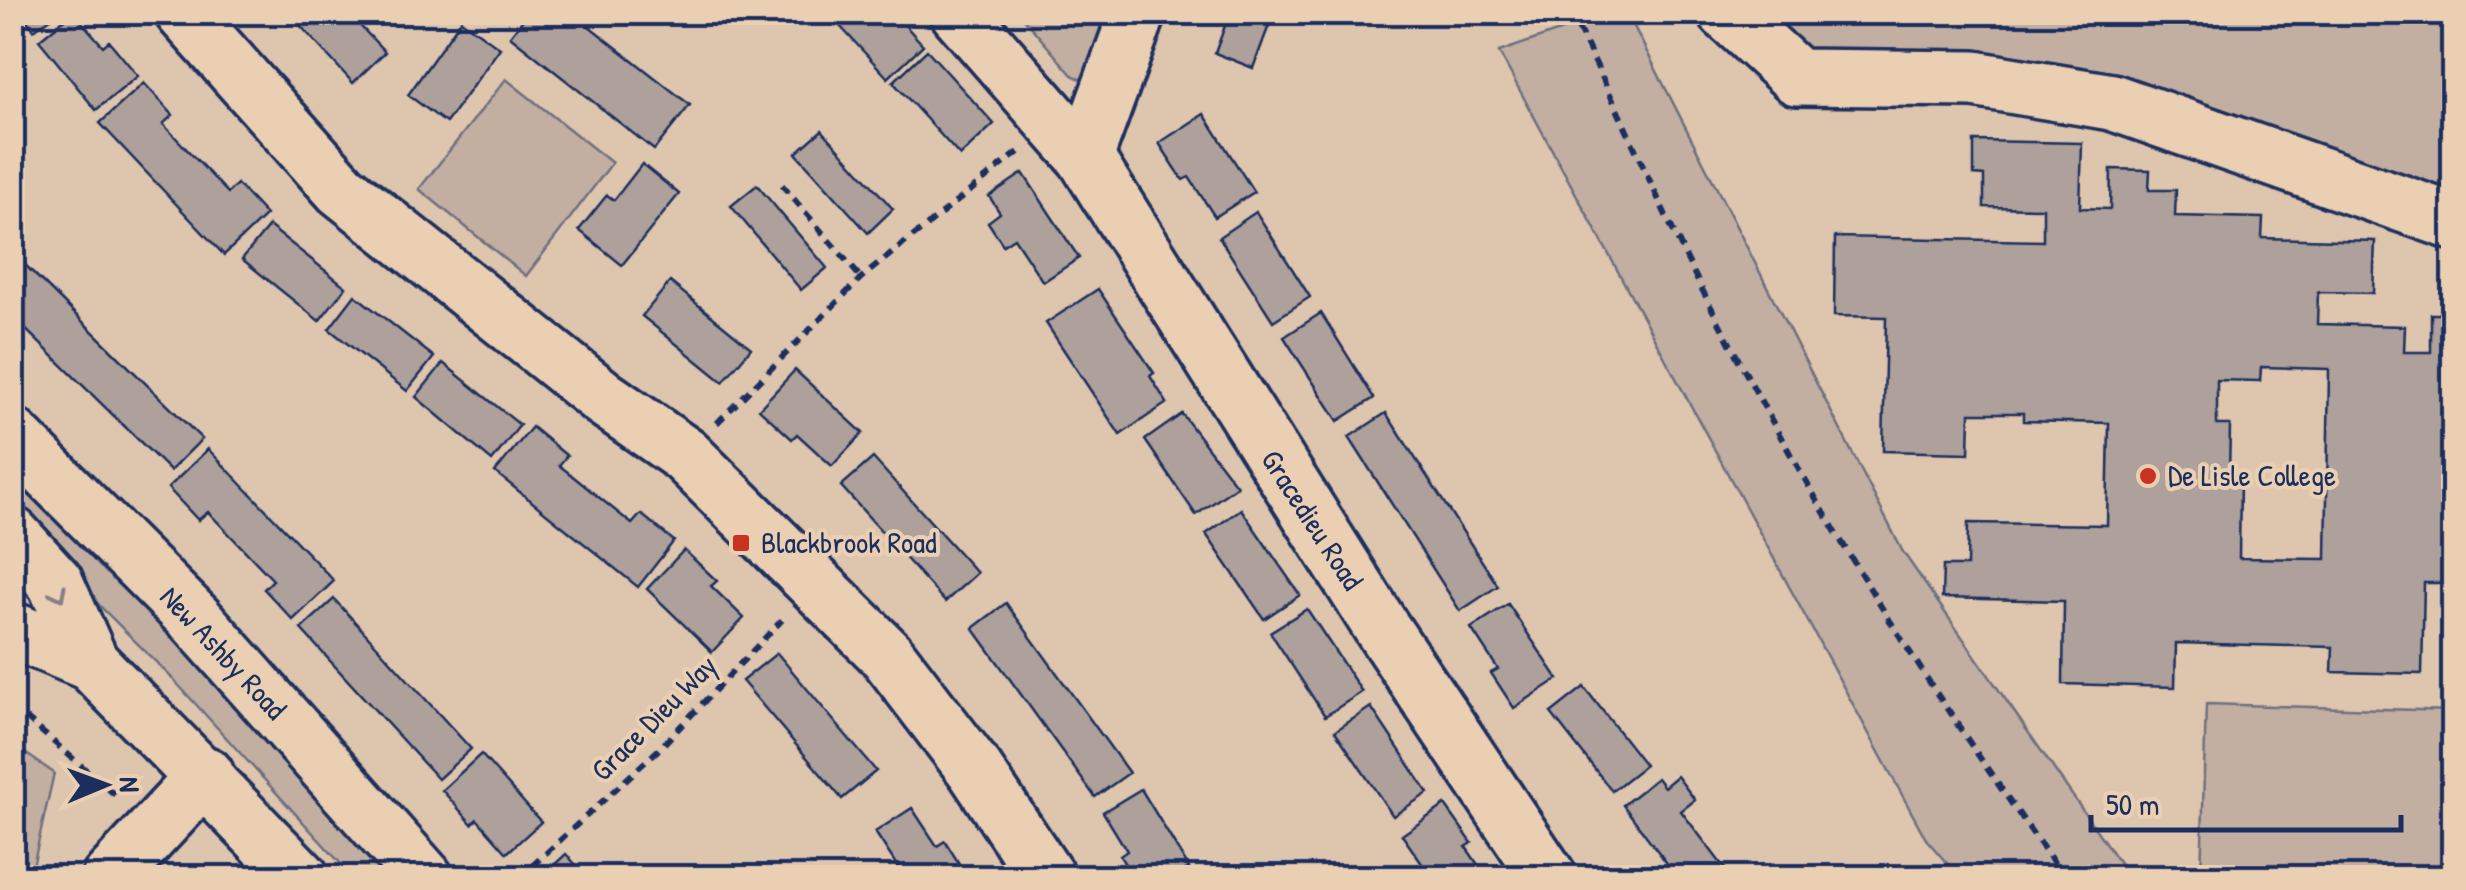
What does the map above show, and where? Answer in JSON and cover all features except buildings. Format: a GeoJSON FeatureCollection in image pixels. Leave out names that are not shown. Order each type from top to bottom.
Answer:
{"type":"FeatureCollection","features":[{"type":"Feature","properties":{"kind":"street"},"geometry":{"type":"LineString","coordinates":[[184,12],[341,189],[602,398],[684,455],[887,654],[974,770],[1047,878]]}},
{"type":"Feature","properties":{"kind":"street","name":"Gracedieu Road"},"geometry":{"type":"LineString","coordinates":[[958,12],[1070,140],[1382,630],[1549,878]]}},
{"type":"Feature","properties":{"kind":"street"},"geometry":{"type":"LineString","coordinates":[[1070,140],[1138,12]]}},
{"type":"Feature","properties":{"kind":"street"},"geometry":{"type":"LineString","coordinates":[[1726,12],[1796,77],[1974,79],[2112,102],[2454,222]]}},
{"type":"Feature","properties":{"kind":"street","name":"New Ashby Road"},"geometry":{"type":"LineString","coordinates":[[12,436],[197,621],[425,878]]}},
{"type":"Feature","properties":{"kind":"street"},"geometry":{"type":"LineString","coordinates":[[12,536],[55,582],[92,663],[206,775],[302,878]]}},
{"type":"Feature","properties":{"kind":"street"},"geometry":{"type":"LineString","coordinates":[[12,630],[92,663]]}},
{"type":"Feature","properties":{"kind":"street"},"geometry":{"type":"LineString","coordinates":[[110,878],[206,775]]}},
{"type":"Feature","properties":{"kind":"path"},"geometry":{"type":"LineString","coordinates":[[1570,12],[1706,299],[1861,577],[2002,791],[2065,878]]}},
{"type":"Feature","properties":{"kind":"path"},"geometry":{"type":"LineString","coordinates":[[684,455],[862,278],[1070,140]]}},
{"type":"Feature","properties":{"kind":"path"},"geometry":{"type":"LineString","coordinates":[[782,185],[862,278]]}},
{"type":"Feature","properties":{"kind":"path","name":"Grace Dieu Way"},"geometry":{"type":"LineString","coordinates":[[519,878],[657,750],[816,584]]}},
{"type":"Feature","properties":{"kind":"path"},"geometry":{"type":"LineString","coordinates":[[12,706],[124,804]]}},
{"type":"Feature","properties":{"kind":"shaded area"},"geometry":{"type":"Polygon","coordinates":[[[1614,12],[1627,13],[1903,552],[2129,877],[1959,877],[1926,839],[1499,52],[1614,12]]]}},
{"type":"Feature","properties":{"kind":"shaded area"},"geometry":{"type":"Polygon","coordinates":[[[1019,13],[1121,13],[1089,83],[1072,75],[1019,13]]]}},
{"type":"Feature","properties":{"kind":"shaded area"},"geometry":{"type":"Polygon","coordinates":[[[1754,13],[2453,13],[2453,200],[2127,80],[1966,50],[1799,56],[1754,13]]]}},
{"type":"Feature","properties":{"kind":"shaded area"},"geometry":{"type":"Polygon","coordinates":[[[506,79],[612,163],[526,276],[419,189],[506,79]]]}},
{"type":"Feature","properties":{"kind":"shaded area"},"geometry":{"type":"Polygon","coordinates":[[[12,464],[402,877],[353,877],[172,678],[13,519],[12,464]]]}},
{"type":"Feature","properties":{"kind":"shaded area"},"geometry":{"type":"Polygon","coordinates":[[[2206,704],[2453,711],[2453,877],[2201,877],[2206,704]]]}},
{"type":"Feature","properties":{"kind":"shaded area"},"geometry":{"type":"Polygon","coordinates":[[[12,744],[54,773],[33,866],[40,877],[13,877],[12,744]]]}},
{"type":"Feature","properties":{"kind":"place","name":"De Lisle College"},"geometry":{"type":"Point","coordinates":[2148,476]}},
{"type":"Feature","properties":{"kind":"place","name":"Blackbrook Road"},"geometry":{"type":"Point","coordinates":[741,543]}}]}
